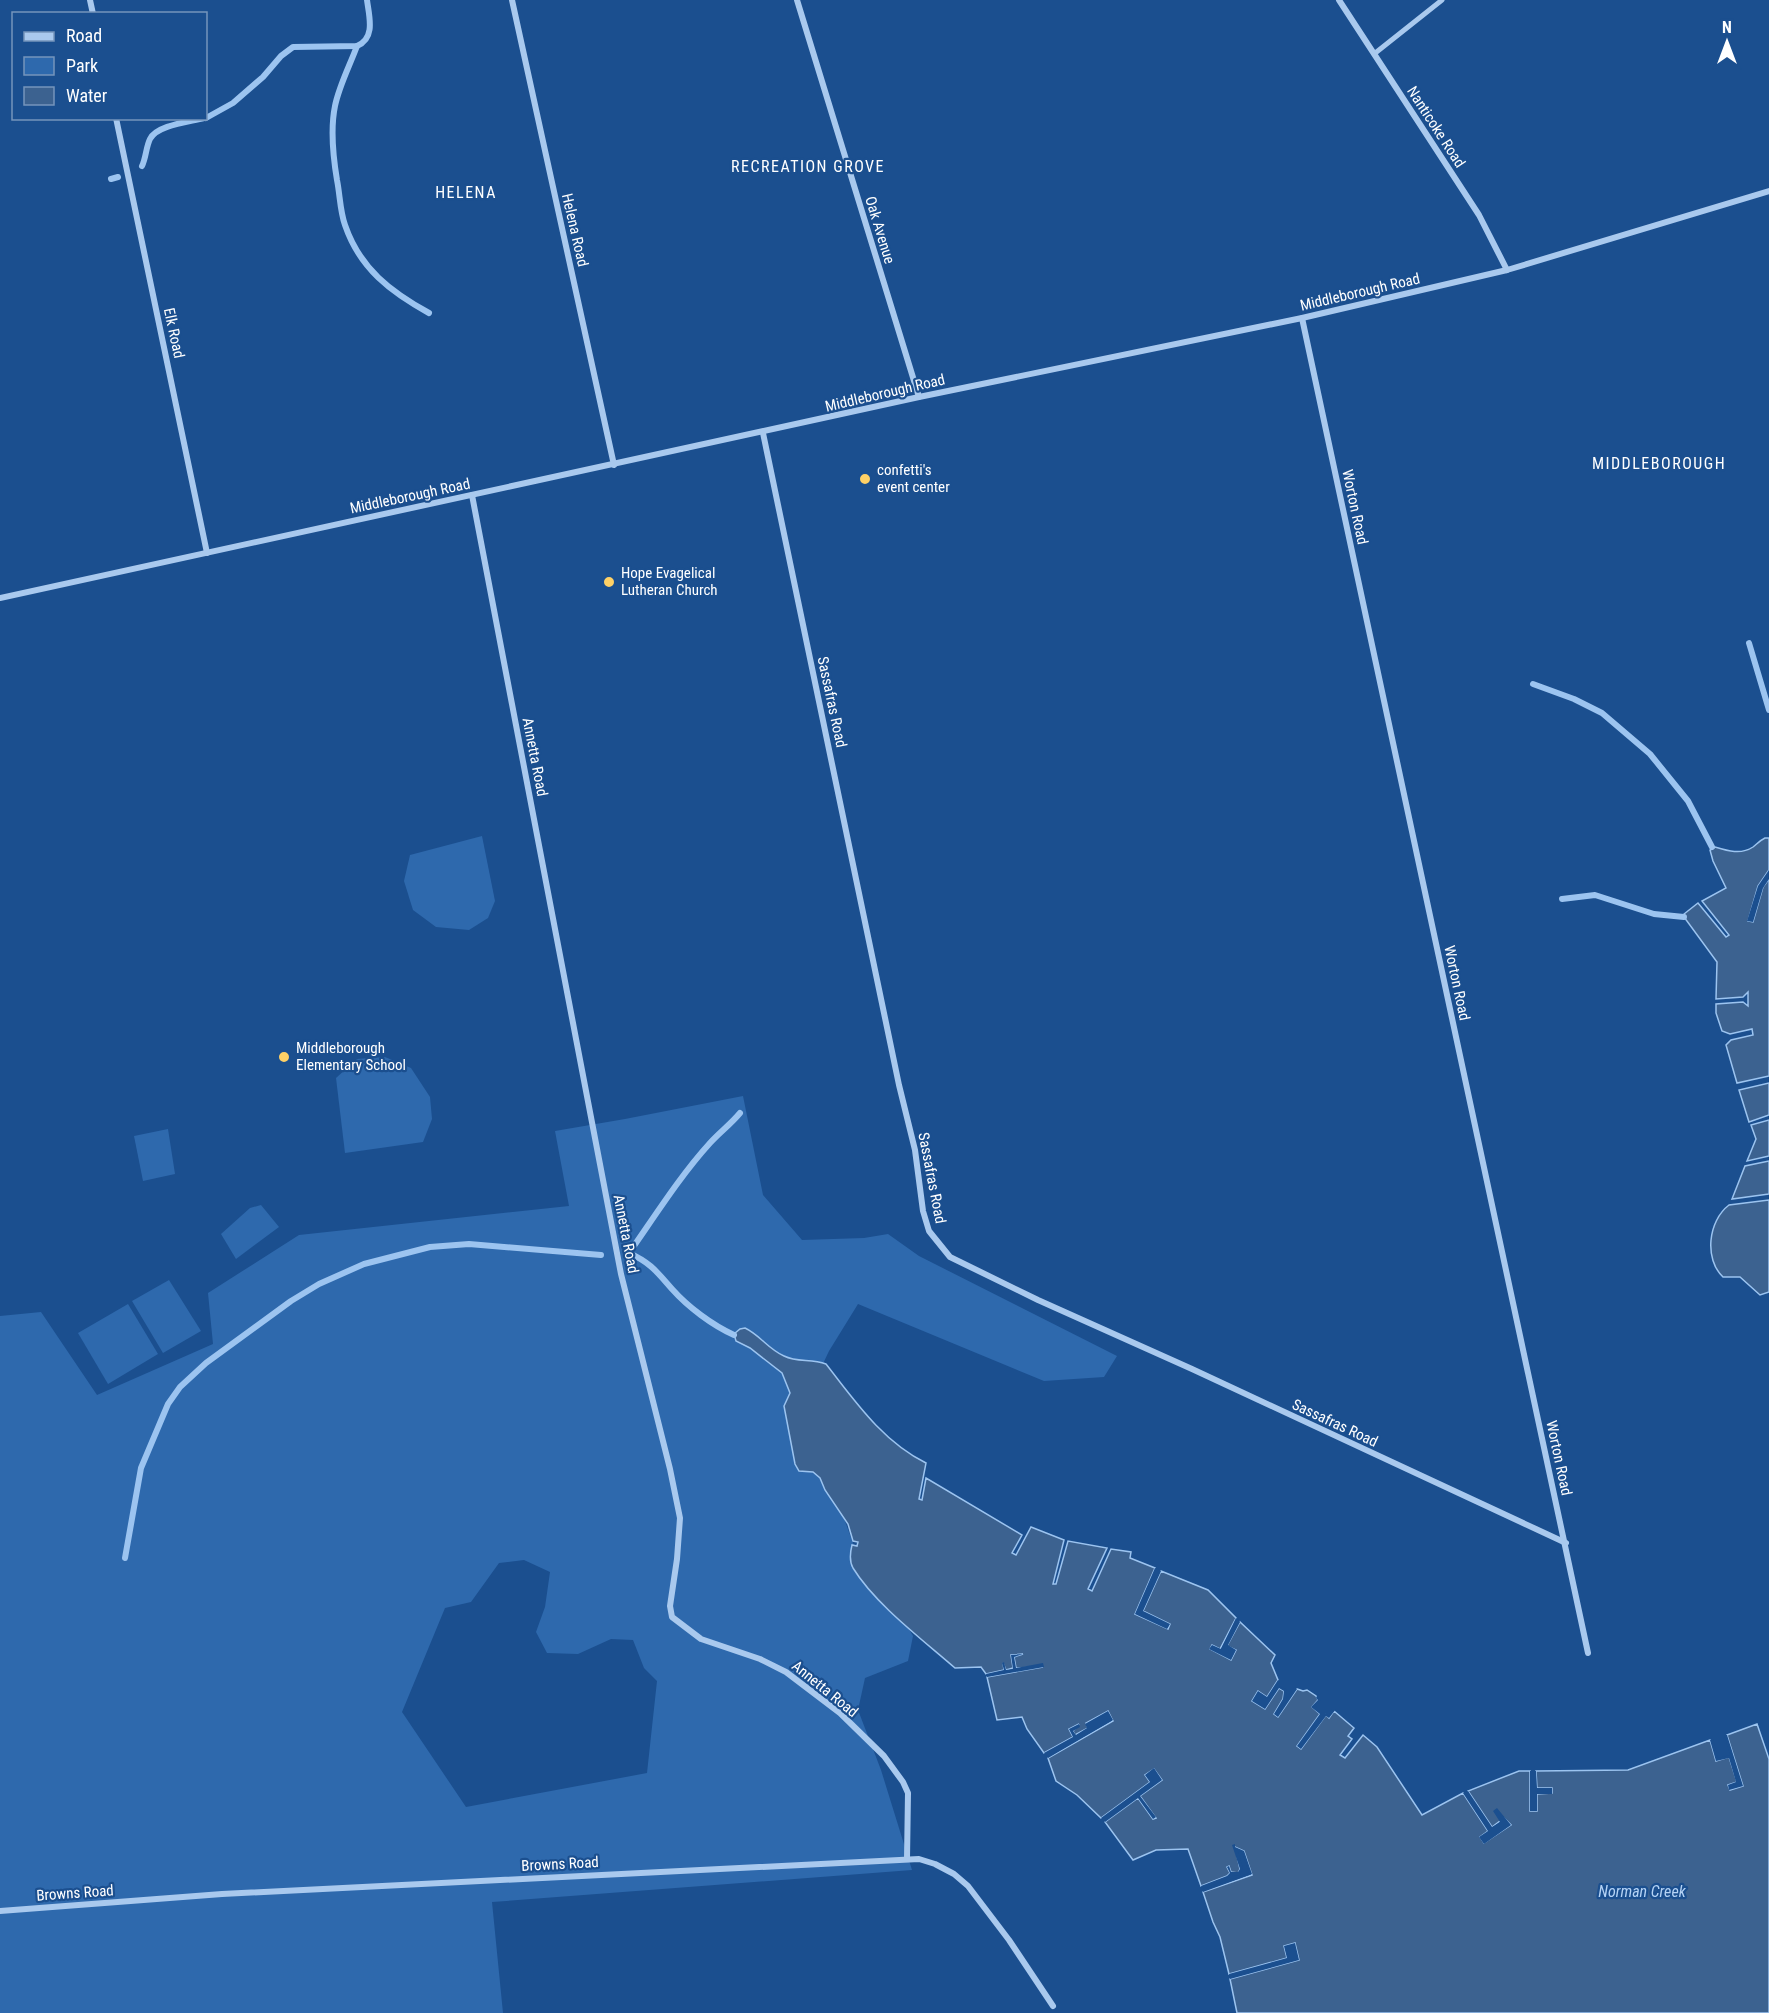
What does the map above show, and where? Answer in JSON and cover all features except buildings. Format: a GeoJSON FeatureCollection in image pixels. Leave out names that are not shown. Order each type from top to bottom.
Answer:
{"type":"FeatureCollection","features":[{"type":"Feature","properties":{"kind":"street","name":"Helena Road"},"geometry":{"type":"LineString","coordinates":[[512,0],[615,465]]}},
{"type":"Feature","properties":{"kind":"street","name":"Oak Avenue"},"geometry":{"type":"LineString","coordinates":[[797,0],[920,397]]}},
{"type":"Feature","properties":{"kind":"street","name":"Nanticoke Road"},"geometry":{"type":"LineString","coordinates":[[1339,0],[1479,215],[1507,270]]}},
{"type":"Feature","properties":{"kind":"street"},"geometry":{"type":"LineString","coordinates":[[1374,54],[1442,0]]}},
{"type":"Feature","properties":{"kind":"street","name":"Elk Road"},"geometry":{"type":"LineString","coordinates":[[116,120],[207,553]]}},
{"type":"Feature","properties":{"kind":"street","name":"Middleborough Road"},"geometry":{"type":"LineString","coordinates":[[0,598],[920,397],[1302,318],[1507,270],[1769,191]]}},
{"type":"Feature","properties":{"kind":"street","name":"Worton Road"},"geometry":{"type":"LineString","coordinates":[[1302,318],[1588,1653]]}},
{"type":"Feature","properties":{"kind":"street","name":"Sassafras Road"},"geometry":{"type":"LineString","coordinates":[[763,433],[899,1085],[915,1150],[923,1210],[929,1231],[939,1245],[950,1257],[1028,1295],[1566,1544]]}},
{"type":"Feature","properties":{"kind":"street","name":"Annetta Road"},"geometry":{"type":"LineString","coordinates":[[472,495],[621,1274],[670,1468],[680,1518],[670,1606],[672,1617],[701,1639],[760,1659],[786,1672],[840,1713],[884,1756],[908,1793],[907,1858]]}},
{"type":"Feature","properties":{"kind":"street","name":"Browns Road"},"geometry":{"type":"LineString","coordinates":[[0,1911],[222,1894],[919,1859],[954,1874],[968,1886],[1009,1940],[1053,2006]]}},
{"type":"Feature","properties":{"kind":"green space"},"geometry":{"type":"Polygon","coordinates":[[[482,836],[495,901],[488,918],[469,930],[436,927],[413,910],[404,881],[410,855],[482,836]]]}},
{"type":"Feature","properties":{"kind":"green space"},"geometry":{"type":"Polygon","coordinates":[[[385,1057],[411,1068],[430,1097],[432,1119],[423,1142],[345,1153],[336,1078],[357,1059],[385,1057]]]}},
{"type":"Feature","properties":{"kind":"green space"},"geometry":{"type":"Polygon","coordinates":[[[743,1096],[763,1195],[802,1240],[864,1238],[888,1234],[919,1256],[1117,1356],[1104,1377],[1044,1381],[858,1304],[829,1351],[803,1406],[861,1565],[892,1600],[913,1636],[908,1661],[865,1678],[858,1710],[881,1770],[912,1870],[492,1902],[503,2013],[0,2013],[0,1316],[41,1312],[97,1395],[213,1344],[208,1293],[299,1235],[569,1206],[555,1131],[743,1096]],[[524,1560],[499,1563],[471,1602],[445,1608],[402,1712],[466,1807],[647,1773],[657,1681],[644,1668],[633,1640],[611,1639],[578,1654],[547,1653],[536,1632],[545,1607],[550,1572],[524,1560]]]}},
{"type":"Feature","properties":{"kind":"green space"},"geometry":{"type":"Polygon","coordinates":[[[168,1129],[175,1174],[143,1181],[134,1136],[168,1129]]]}},
{"type":"Feature","properties":{"kind":"green space"},"geometry":{"type":"Polygon","coordinates":[[[261,1205],[279,1227],[236,1259],[221,1234],[250,1208],[261,1205]]]}},
{"type":"Feature","properties":{"kind":"green space"},"geometry":{"type":"Polygon","coordinates":[[[169,1280],[201,1331],[163,1353],[132,1301],[169,1280]]]}},
{"type":"Feature","properties":{"kind":"green space"},"geometry":{"type":"Polygon","coordinates":[[[128,1304],[158,1354],[108,1384],[78,1333],[128,1304]]]}},
{"type":"Feature","properties":{"kind":"water"},"geometry":{"type":"Polygon","coordinates":[[[1765,838],[1769,838],[1769,870],[1758,886],[1748,921],[1753,922],[1763,887],[1769,879],[1769,1076],[1737,1083],[1726,1045],[1731,1040],[1753,1035],[1752,1029],[1730,1034],[1722,1031],[1716,1013],[1716,1004],[1743,1002],[1748,1006],[1748,992],[1743,997],[1716,999],[1717,962],[1684,914],[1698,903],[1726,937],[1729,935],[1702,901],[1726,888],[1710,850],[1715,847],[1730,851],[1744,851],[1765,838]]]}},
{"type":"Feature","properties":{"kind":"water"},"geometry":{"type":"Polygon","coordinates":[[[1769,1083],[1769,1115],[1749,1122],[1739,1090],[1769,1083]]]}},
{"type":"Feature","properties":{"kind":"water"},"geometry":{"type":"Polygon","coordinates":[[[1769,1120],[1769,1156],[1747,1161],[1756,1139],[1751,1125],[1769,1120]]]}},
{"type":"Feature","properties":{"kind":"water"},"geometry":{"type":"Polygon","coordinates":[[[1769,1161],[1769,1194],[1732,1199],[1745,1166],[1769,1161]]]}},
{"type":"Feature","properties":{"kind":"water"},"geometry":{"type":"Polygon","coordinates":[[[1769,1200],[1769,1292],[1760,1295],[1740,1277],[1723,1277],[1713,1260],[1711,1240],[1717,1220],[1729,1205],[1769,1200]]]}},
{"type":"Feature","properties":{"kind":"water","name":"Norman Creek"},"geometry":{"type":"Polygon","coordinates":[[[745,1328],[784,1356],[826,1364],[883,1432],[910,1454],[926,1463],[919,1499],[922,1500],[926,1478],[1022,1535],[1012,1553],[1016,1555],[1031,1527],[1064,1540],[1053,1584],[1056,1584],[1068,1541],[1107,1548],[1088,1589],[1092,1591],[1111,1549],[1131,1552],[1130,1558],[1155,1568],[1135,1614],[1168,1629],[1170,1624],[1143,1611],[1161,1571],[1208,1590],[1236,1618],[1220,1649],[1212,1645],[1210,1649],[1231,1660],[1236,1650],[1227,1646],[1240,1622],[1275,1655],[1271,1663],[1278,1680],[1267,1697],[1258,1691],[1252,1701],[1265,1709],[1279,1688],[1284,1691],[1283,1699],[1274,1714],[1278,1717],[1297,1689],[1307,1690],[1316,1696],[1318,1700],[1312,1707],[1320,1714],[1297,1746],[1301,1749],[1326,1715],[1329,1718],[1334,1711],[1354,1728],[1348,1736],[1352,1739],[1340,1755],[1345,1758],[1363,1735],[1377,1747],[1422,1815],[1463,1793],[1488,1831],[1480,1837],[1484,1843],[1511,1825],[1504,1818],[1492,1827],[1468,1791],[1519,1771],[1530,1771],[1530,1811],[1537,1811],[1537,1794],[1552,1793],[1552,1788],[1537,1788],[1536,1771],[1628,1770],[1710,1740],[1716,1761],[1729,1757],[1737,1782],[1728,1785],[1730,1790],[1743,1786],[1727,1735],[1757,1724],[1769,1759],[1769,2013],[1237,2013],[1230,1979],[1299,1960],[1295,1943],[1284,1946],[1287,1958],[1229,1974],[1220,1937],[1203,1892],[1252,1875],[1244,1851],[1235,1847],[1240,1869],[1238,1873],[1231,1872],[1229,1866],[1227,1867],[1230,1873],[1227,1876],[1201,1886],[1188,1849],[1156,1850],[1133,1860],[1105,1822],[1138,1798],[1153,1819],[1156,1818],[1140,1796],[1162,1780],[1154,1769],[1145,1775],[1150,1782],[1101,1818],[1077,1795],[1056,1781],[1048,1758],[1113,1721],[1108,1711],[1086,1723],[1088,1728],[1075,1735],[1073,1731],[1079,1724],[1069,1729],[1073,1737],[1044,1753],[1027,1729],[1022,1717],[997,1720],[987,1677],[1043,1667],[1016,1668],[1014,1657],[1023,1654],[1011,1655],[1013,1668],[1006,1670],[1003,1663],[1004,1670],[986,1674],[981,1667],[955,1668],[900,1621],[874,1595],[852,1565],[850,1557],[852,1545],[857,1546],[858,1542],[853,1541],[848,1524],[825,1490],[820,1478],[813,1472],[799,1471],[795,1464],[784,1406],[790,1393],[782,1373],[750,1348],[736,1341],[734,1334],[745,1328]]]}},
{"type":"Feature","properties":{"kind":"pier"},"geometry":{"type":"Polygon","coordinates":[[[1769,870],[1769,879],[1763,888],[1753,922],[1747,921],[1758,886],[1769,870]]]}},
{"type":"Feature","properties":{"kind":"pier"},"geometry":{"type":"Polygon","coordinates":[[[1155,1568],[1158,1569],[1161,1571],[1143,1611],[1170,1624],[1167,1629],[1135,1614],[1155,1568]]]}},
{"type":"Feature","properties":{"kind":"pier"},"geometry":{"type":"Polygon","coordinates":[[[1236,1618],[1240,1622],[1228,1645],[1236,1650],[1231,1660],[1209,1649],[1212,1645],[1221,1649],[1236,1618]]]}},
{"type":"Feature","properties":{"kind":"pier"},"geometry":{"type":"Polygon","coordinates":[[[1023,1654],[1014,1657],[1016,1668],[1043,1663],[1044,1667],[987,1677],[986,1674],[1004,1670],[1002,1663],[1004,1662],[1006,1670],[1013,1669],[1011,1655],[1023,1654]]]}},
{"type":"Feature","properties":{"kind":"pier"},"geometry":{"type":"Polygon","coordinates":[[[1278,1680],[1280,1681],[1278,1685],[1287,1690],[1286,1699],[1294,1687],[1297,1689],[1278,1717],[1274,1714],[1283,1699],[1284,1691],[1279,1688],[1265,1709],[1252,1701],[1258,1691],[1267,1697],[1278,1680]]]}},
{"type":"Feature","properties":{"kind":"pier"},"geometry":{"type":"Polygon","coordinates":[[[1318,1694],[1321,1700],[1316,1707],[1323,1714],[1329,1714],[1332,1709],[1336,1709],[1329,1718],[1326,1716],[1301,1749],[1297,1746],[1320,1714],[1311,1707],[1318,1700],[1316,1698],[1318,1694]]]}},
{"type":"Feature","properties":{"kind":"pier"},"geometry":{"type":"Polygon","coordinates":[[[1108,1711],[1113,1720],[1048,1758],[1044,1753],[1073,1737],[1069,1729],[1079,1724],[1080,1727],[1073,1731],[1076,1735],[1087,1728],[1085,1724],[1108,1711]]]}},
{"type":"Feature","properties":{"kind":"pier"},"geometry":{"type":"Polygon","coordinates":[[[1724,1735],[1727,1735],[1743,1786],[1729,1790],[1728,1785],[1736,1782],[1729,1758],[1716,1761],[1710,1740],[1713,1739],[1718,1758],[1730,1755],[1724,1735]]]}},
{"type":"Feature","properties":{"kind":"pier"},"geometry":{"type":"Polygon","coordinates":[[[1154,1768],[1162,1780],[1140,1796],[1156,1817],[1153,1819],[1138,1798],[1105,1822],[1101,1818],[1150,1782],[1145,1775],[1154,1768]]]}},
{"type":"Feature","properties":{"kind":"pier"},"geometry":{"type":"Polygon","coordinates":[[[1530,1771],[1536,1771],[1537,1788],[1552,1788],[1552,1794],[1537,1794],[1537,1811],[1530,1811],[1530,1771]]]}},
{"type":"Feature","properties":{"kind":"pier"},"geometry":{"type":"Polygon","coordinates":[[[1468,1791],[1492,1827],[1500,1822],[1493,1811],[1497,1808],[1511,1825],[1484,1844],[1479,1837],[1488,1831],[1463,1793],[1468,1791]]]}},
{"type":"Feature","properties":{"kind":"pier"},"geometry":{"type":"Polygon","coordinates":[[[1235,1844],[1235,1847],[1244,1851],[1252,1874],[1203,1892],[1202,1890],[1249,1873],[1242,1853],[1238,1851],[1243,1868],[1240,1875],[1232,1876],[1202,1889],[1201,1886],[1227,1876],[1230,1873],[1227,1867],[1229,1866],[1231,1872],[1238,1872],[1240,1869],[1232,1845],[1235,1844]]]}},
{"type":"Feature","properties":{"kind":"pier"},"geometry":{"type":"Polygon","coordinates":[[[1295,1943],[1299,1960],[1230,1979],[1229,1974],[1287,1958],[1284,1946],[1295,1943]]]}},
{"type":"Feature","properties":{"kind":"waterway"},"geometry":{"type":"LineString","coordinates":[[207,117],[233,103],[293,47],[357,46],[363,42],[367,38],[370,26],[367,0]]}},
{"type":"Feature","properties":{"kind":"waterway"},"geometry":{"type":"LineString","coordinates":[[357,46],[339,91],[333,124],[334,162],[343,220],[351,241],[378,278],[402,297],[429,313]]}},
{"type":"Feature","properties":{"kind":"waterway"},"geometry":{"type":"LineString","coordinates":[[142,166],[150,139],[154,134],[166,127],[195,120]]}},
{"type":"Feature","properties":{"kind":"waterway"},"geometry":{"type":"LineString","coordinates":[[111,179],[118,177]]}},
{"type":"Feature","properties":{"kind":"waterway"},"geometry":{"type":"LineString","coordinates":[[1749,643],[1769,710]]}},
{"type":"Feature","properties":{"kind":"waterway"},"geometry":{"type":"LineString","coordinates":[[1533,684],[1574,699],[1602,713],[1650,754],[1688,801],[1712,847]]}},
{"type":"Feature","properties":{"kind":"waterway"},"geometry":{"type":"LineString","coordinates":[[1562,899],[1595,895],[1654,914],[1684,917]]}},
{"type":"Feature","properties":{"kind":"waterway"},"geometry":{"type":"LineString","coordinates":[[734,1335],[701,1315],[678,1296],[653,1268],[629,1253],[688,1169],[740,1113]]}},
{"type":"Feature","properties":{"kind":"waterway"},"geometry":{"type":"LineString","coordinates":[[125,1558],[141,1468],[168,1404],[180,1387],[206,1363],[291,1301],[319,1284],[364,1264],[430,1247],[469,1244],[601,1255]]}},
{"type":"Feature","properties":{"kind":"place","name":"confetti's event center"},"geometry":{"type":"Point","coordinates":[865,479]}},
{"type":"Feature","properties":{"kind":"place","name":"Hope Evagelical Lutheran Church"},"geometry":{"type":"Point","coordinates":[609,582]}},
{"type":"Feature","properties":{"kind":"place","name":"Middleborough Elementary School"},"geometry":{"type":"Point","coordinates":[284,1057]}},
{"type":"Feature","properties":{"kind":"district","name":"RECREATION GROVE"},"geometry":{"type":"Point","coordinates":[808,166]}},
{"type":"Feature","properties":{"kind":"district","name":"HELENA"},"geometry":{"type":"Point","coordinates":[466,192]}},
{"type":"Feature","properties":{"kind":"district","name":"MIDDLEBOROUGH"},"geometry":{"type":"Point","coordinates":[1659,463]}}]}
